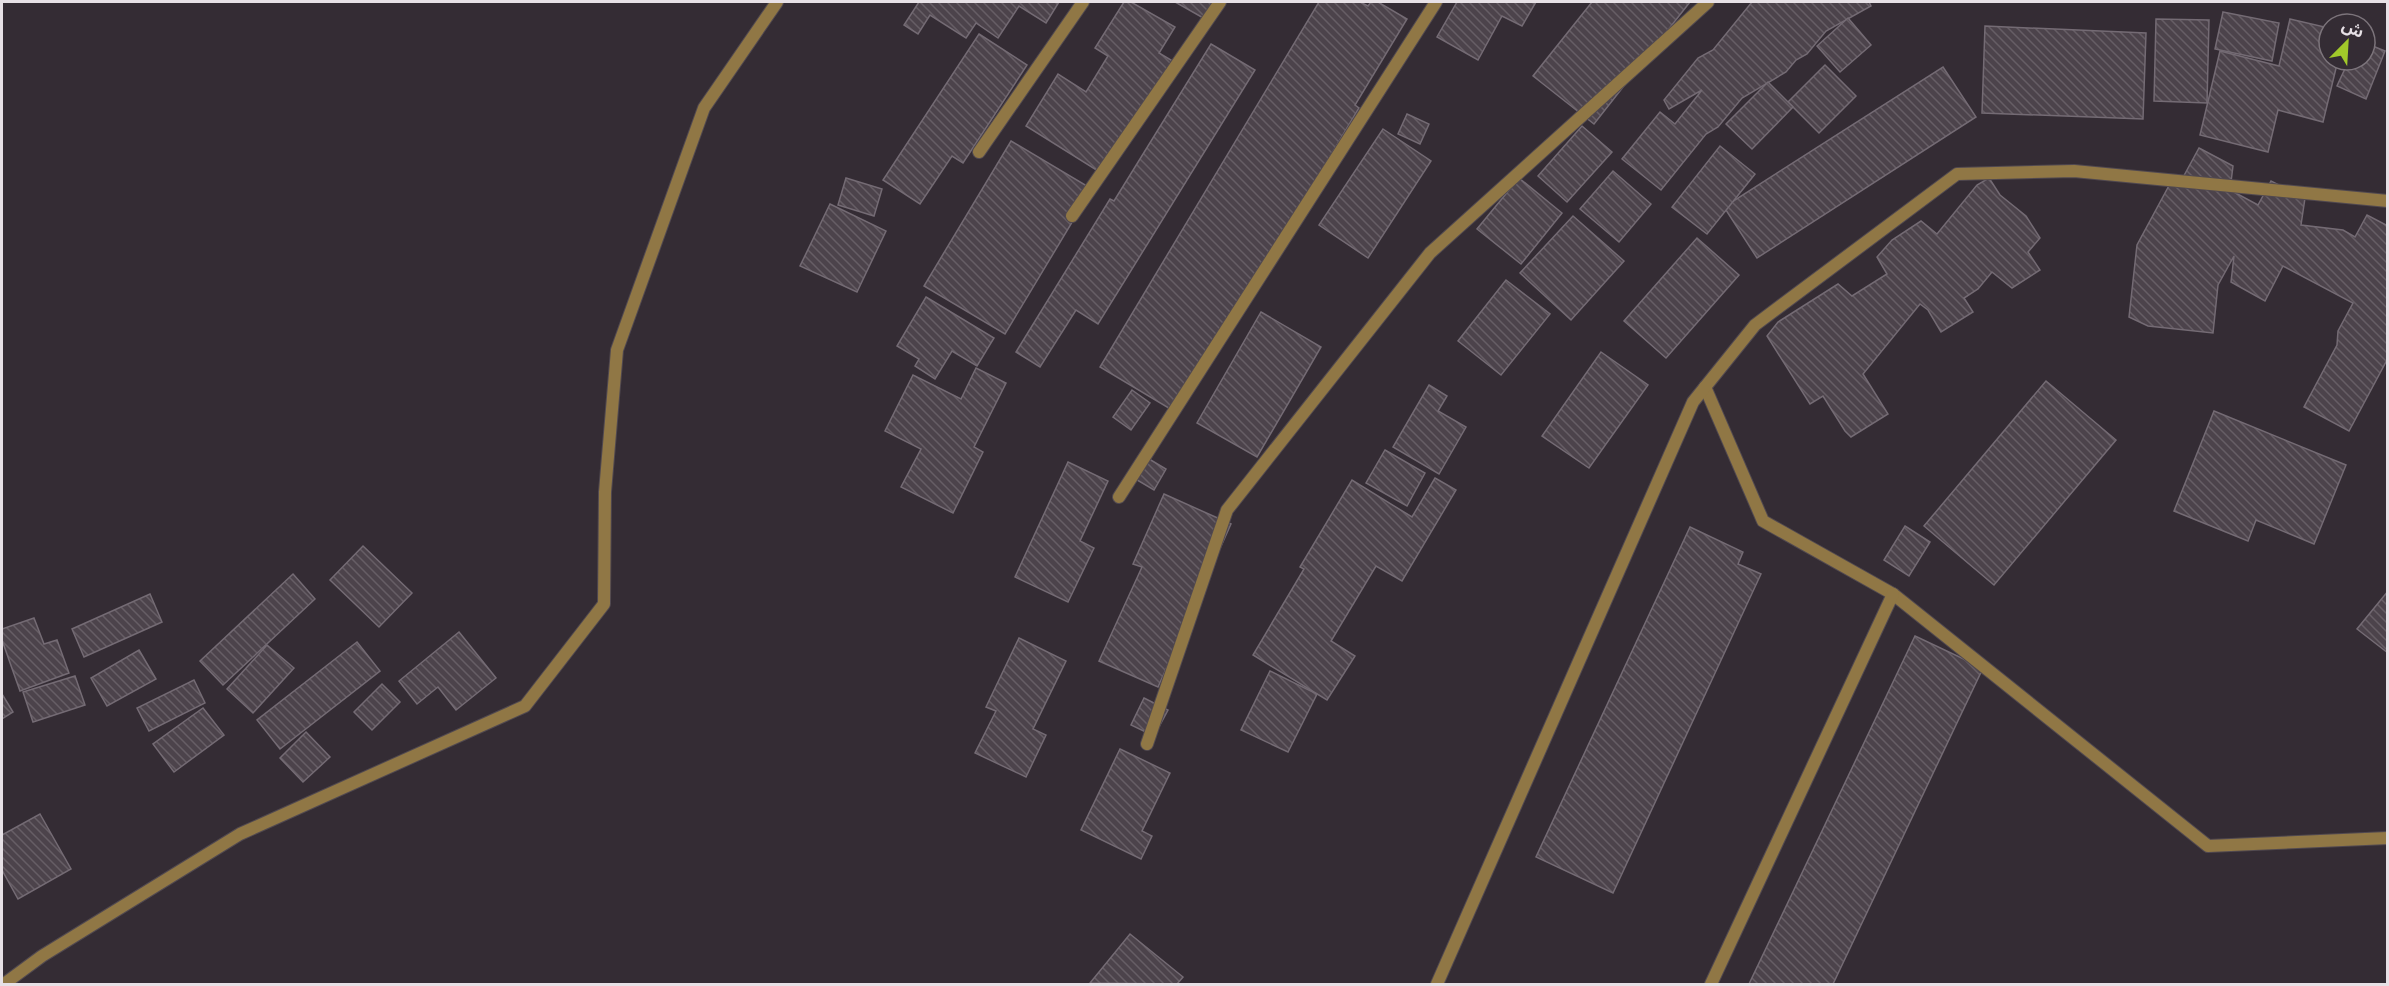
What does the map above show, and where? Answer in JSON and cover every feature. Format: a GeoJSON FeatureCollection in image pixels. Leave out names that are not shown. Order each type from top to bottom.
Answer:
{"type":"FeatureCollection","features":[{"type":"Feature","properties":{"kind":"street"},"geometry":{"type":"LineString","coordinates":[[4,984],[42,956],[240,834],[525,706],[604,604],[605,492],[617,350],[704,108],[777,2]]}},
{"type":"Feature","properties":{"kind":"street"},"geometry":{"type":"LineString","coordinates":[[979,152],[1083,2]]}},
{"type":"Feature","properties":{"kind":"street"},"geometry":{"type":"LineString","coordinates":[[1072,216],[1220,2]]}},
{"type":"Feature","properties":{"kind":"street"},"geometry":{"type":"LineString","coordinates":[[1119,497],[1436,2]]}},
{"type":"Feature","properties":{"kind":"street"},"geometry":{"type":"LineString","coordinates":[[1147,744],[1227,510],[1430,253],[1708,2]]}},
{"type":"Feature","properties":{"kind":"street"},"geometry":{"type":"LineString","coordinates":[[1437,984],[1693,402],[1755,325],[1957,174],[2074,171],[2388,201]]}},
{"type":"Feature","properties":{"kind":"street"},"geometry":{"type":"LineString","coordinates":[[1705,387],[1763,521],[1893,594],[2208,846],[2388,838]]}},
{"type":"Feature","properties":{"kind":"street"},"geometry":{"type":"LineString","coordinates":[[1711,984],[1893,594]]}},
{"type":"Feature","properties":{"kind":"building"},"geometry":{"type":"Polygon","coordinates":[[[919,2],[1059,2],[1046,23],[1019,6],[998,38],[976,23],[966,38],[930,15],[918,34],[904,25],[919,2]]]}},
{"type":"Feature","properties":{"kind":"building"},"geometry":{"type":"Polygon","coordinates":[[[1124,2],[1131,2],[1175,27],[1159,53],[1176,63],[1106,176],[1026,126],[1058,74],[1086,92],[1108,56],[1095,48],[1124,2]]]}},
{"type":"Feature","properties":{"kind":"building"},"geometry":{"type":"Polygon","coordinates":[[[1175,2],[1215,2],[1205,19],[1175,2]]]}},
{"type":"Feature","properties":{"kind":"building"},"geometry":{"type":"Polygon","coordinates":[[[1319,2],[1360,2],[1368,6],[1371,2],[1378,2],[1407,19],[1355,105],[1359,108],[1177,413],[1100,367],[1319,2]]]}},
{"type":"Feature","properties":{"kind":"building"},"geometry":{"type":"Polygon","coordinates":[[[1457,2],[1536,2],[1522,26],[1502,16],[1478,60],[1437,37],[1457,2]]]}},
{"type":"Feature","properties":{"kind":"building"},"geometry":{"type":"Polygon","coordinates":[[[1592,2],[1690,2],[1594,124],[1533,76],[1592,2]]]}},
{"type":"Feature","properties":{"kind":"building"},"geometry":{"type":"Polygon","coordinates":[[[1752,2],[1869,2],[1871,6],[1826,31],[1807,54],[1796,60],[1786,72],[1742,98],[1718,127],[1706,134],[1661,190],[1622,159],[1660,112],[1675,124],[1702,90],[1669,109],[1664,100],[1698,58],[1713,50],[1752,2]]]}},
{"type":"Feature","properties":{"kind":"building"},"geometry":{"type":"Polygon","coordinates":[[[2223,12],[2279,23],[2272,61],[2215,49],[2223,12]]]}},
{"type":"Feature","properties":{"kind":"building"},"geometry":{"type":"Polygon","coordinates":[[[1848,18],[1871,45],[1840,72],[1817,46],[1848,18]]]}},
{"type":"Feature","properties":{"kind":"building"},"geometry":{"type":"Polygon","coordinates":[[[2156,19],[2209,20],[2207,103],[2154,101],[2156,19]]]}},
{"type":"Feature","properties":{"kind":"building"},"geometry":{"type":"Polygon","coordinates":[[[2290,19],[2317,25],[2317,72],[2335,72],[2323,122],[2278,110],[2268,152],[2200,135],[2220,51],[2279,66],[2290,19]]]}},
{"type":"Feature","properties":{"kind":"building"},"geometry":{"type":"Polygon","coordinates":[[[1985,26],[2146,33],[2143,119],[1982,113],[1985,26]]]}},
{"type":"Feature","properties":{"kind":"building"},"geometry":{"type":"Polygon","coordinates":[[[979,34],[1027,65],[963,163],[952,156],[920,204],[883,180],[979,34]]]}},
{"type":"Feature","properties":{"kind":"building"},"geometry":{"type":"Polygon","coordinates":[[[1211,44],[1255,70],[1098,324],[1076,310],[1040,367],[1016,352],[1110,199],[1114,201],[1211,44]]]}},
{"type":"Feature","properties":{"kind":"building"},"geometry":{"type":"Polygon","coordinates":[[[2377,48],[2385,51],[2377,71],[2377,48]]]}},
{"type":"Feature","properties":{"kind":"building"},"geometry":{"type":"Polygon","coordinates":[[[1825,65],[1856,96],[1819,133],[1788,102],[1825,65]]]}},
{"type":"Feature","properties":{"kind":"building"},"geometry":{"type":"Polygon","coordinates":[[[1943,67],[1976,117],[1757,258],[1724,207],[1943,67]]]}},
{"type":"Feature","properties":{"kind":"building"},"geometry":{"type":"Polygon","coordinates":[[[2343,72],[2377,72],[2366,99],[2337,86],[2343,72]]]}},
{"type":"Feature","properties":{"kind":"building"},"geometry":{"type":"Polygon","coordinates":[[[1768,82],[1793,107],[1752,149],[1726,124],[1768,82]]]}},
{"type":"Feature","properties":{"kind":"building"},"geometry":{"type":"Polygon","coordinates":[[[1407,114],[1429,124],[1420,144],[1398,134],[1407,114]]]}},
{"type":"Feature","properties":{"kind":"building"},"geometry":{"type":"Polygon","coordinates":[[[1582,126],[1612,152],[1567,202],[1538,176],[1582,126]]]}},
{"type":"Feature","properties":{"kind":"building"},"geometry":{"type":"Polygon","coordinates":[[[1383,129],[1431,161],[1368,258],[1319,225],[1383,129]]]}},
{"type":"Feature","properties":{"kind":"building"},"geometry":{"type":"Polygon","coordinates":[[[1011,141],[1092,189],[1005,334],[924,286],[1011,141]]]}},
{"type":"Feature","properties":{"kind":"building"},"geometry":{"type":"Polygon","coordinates":[[[1720,146],[1755,174],[1707,234],[1672,207],[1720,146]]]}},
{"type":"Feature","properties":{"kind":"building"},"geometry":{"type":"Polygon","coordinates":[[[2199,148],[2233,166],[2230,190],[2258,205],[2271,181],[2305,198],[2301,225],[2343,230],[2355,237],[2367,215],[2388,226],[2388,358],[2349,431],[2304,407],[2337,345],[2338,331],[2353,303],[2283,266],[2265,301],[2231,282],[2234,256],[2218,285],[2213,333],[2148,326],[2129,317],[2137,245],[2172,180],[2181,181],[2199,148]]]}},
{"type":"Feature","properties":{"kind":"building"},"geometry":{"type":"Polygon","coordinates":[[[1613,171],[1651,204],[1619,242],[1580,209],[1613,171]]]}},
{"type":"Feature","properties":{"kind":"building"},"geometry":{"type":"Polygon","coordinates":[[[846,178],[882,189],[874,216],[838,205],[846,178]]]}},
{"type":"Feature","properties":{"kind":"building"},"geometry":{"type":"Polygon","coordinates":[[[1519,178],[1562,213],[1521,264],[1477,229],[1519,178]]]}},
{"type":"Feature","properties":{"kind":"building"},"geometry":{"type":"Polygon","coordinates":[[[1989,178],[2000,195],[2026,216],[2040,238],[2028,252],[2040,270],[2012,288],[1992,272],[1978,289],[1964,298],[1973,312],[1941,332],[1928,310],[1920,304],[1863,374],[1888,414],[1851,437],[1823,396],[1810,404],[1767,336],[1778,322],[1838,284],[1852,296],[1887,274],[1877,257],[1892,240],[1921,221],[1937,234],[1977,185],[1989,178]]]}},
{"type":"Feature","properties":{"kind":"building"},"geometry":{"type":"Polygon","coordinates":[[[830,204],[886,231],[857,292],[800,266],[830,204]]]}},
{"type":"Feature","properties":{"kind":"building"},"geometry":{"type":"Polygon","coordinates":[[[1573,216],[1624,261],[1571,320],[1520,273],[1573,216]]]}},
{"type":"Feature","properties":{"kind":"building"},"geometry":{"type":"Polygon","coordinates":[[[1697,238],[1739,275],[1666,358],[1624,321],[1697,238]]]}},
{"type":"Feature","properties":{"kind":"building"},"geometry":{"type":"Polygon","coordinates":[[[1506,280],[1550,314],[1501,375],[1458,341],[1506,280]]]}},
{"type":"Feature","properties":{"kind":"building"},"geometry":{"type":"Polygon","coordinates":[[[926,297],[994,338],[977,366],[952,351],[935,379],[915,366],[919,359],[897,346],[926,297]]]}},
{"type":"Feature","properties":{"kind":"building"},"geometry":{"type":"Polygon","coordinates":[[[1261,312],[1321,347],[1257,457],[1197,423],[1261,312]]]}},
{"type":"Feature","properties":{"kind":"building"},"geometry":{"type":"Polygon","coordinates":[[[1601,352],[1648,385],[1589,468],[1542,436],[1601,352]]]}},
{"type":"Feature","properties":{"kind":"building"},"geometry":{"type":"Polygon","coordinates":[[[976,368],[1006,383],[974,447],[983,452],[953,513],[901,487],[921,449],[885,431],[913,375],[961,399],[976,368]]]}},
{"type":"Feature","properties":{"kind":"building"},"geometry":{"type":"Polygon","coordinates":[[[2046,381],[2116,440],[1994,585],[1924,526],[2046,381]]]}},
{"type":"Feature","properties":{"kind":"building"},"geometry":{"type":"Polygon","coordinates":[[[1429,385],[1447,396],[1438,411],[1466,427],[1439,474],[1393,447],[1429,385]]]}},
{"type":"Feature","properties":{"kind":"building"},"geometry":{"type":"Polygon","coordinates":[[[1132,390],[1150,403],[1131,430],[1113,417],[1132,390]]]}},
{"type":"Feature","properties":{"kind":"building"},"geometry":{"type":"Polygon","coordinates":[[[2214,411],[2346,465],[2314,544],[2256,520],[2248,541],[2174,511],[2214,411]]]}},
{"type":"Feature","properties":{"kind":"building"},"geometry":{"type":"Polygon","coordinates":[[[1385,450],[1425,473],[1407,506],[1366,483],[1385,450]]]}},
{"type":"Feature","properties":{"kind":"building"},"geometry":{"type":"Polygon","coordinates":[[[1144,456],[1166,469],[1154,490],[1132,477],[1144,456]]]}},
{"type":"Feature","properties":{"kind":"building"},"geometry":{"type":"Polygon","coordinates":[[[1068,462],[1108,481],[1080,541],[1094,548],[1068,602],[1015,577],[1068,462]]]}},
{"type":"Feature","properties":{"kind":"building"},"geometry":{"type":"Polygon","coordinates":[[[1435,478],[1456,490],[1402,581],[1376,566],[1331,641],[1355,656],[1327,700],[1253,655],[1304,569],[1300,567],[1352,480],[1412,517],[1435,478]]]}},
{"type":"Feature","properties":{"kind":"building"},"geometry":{"type":"Polygon","coordinates":[[[1164,494],[1231,524],[1158,687],[1099,661],[1142,567],[1133,564],[1164,494]]]}},
{"type":"Feature","properties":{"kind":"building"},"geometry":{"type":"Polygon","coordinates":[[[1905,526],[1930,542],[1909,576],[1884,560],[1905,526]]]}},
{"type":"Feature","properties":{"kind":"building"},"geometry":{"type":"Polygon","coordinates":[[[1690,527],[1743,552],[1738,564],[1761,574],[1613,893],[1536,857],[1690,527]]]}},
{"type":"Feature","properties":{"kind":"building"},"geometry":{"type":"Polygon","coordinates":[[[363,546],[412,593],[379,627],[330,580],[363,546]]]}},
{"type":"Feature","properties":{"kind":"building"},"geometry":{"type":"Polygon","coordinates":[[[293,574],[315,599],[223,685],[200,661],[293,574]]]}},
{"type":"Feature","properties":{"kind":"building"},"geometry":{"type":"Polygon","coordinates":[[[2388,591],[2388,653],[2357,629],[2388,591]]]}},
{"type":"Feature","properties":{"kind":"building"},"geometry":{"type":"Polygon","coordinates":[[[150,594],[162,622],[84,657],[72,629],[150,594]]]}},
{"type":"Feature","properties":{"kind":"building"},"geometry":{"type":"Polygon","coordinates":[[[34,618],[44,644],[57,640],[69,673],[20,691],[2,640],[2,629],[34,618]]]}},
{"type":"Feature","properties":{"kind":"building"},"geometry":{"type":"Polygon","coordinates":[[[459,632],[496,678],[456,710],[438,687],[417,704],[399,681],[459,632]]]}},
{"type":"Feature","properties":{"kind":"building"},"geometry":{"type":"Polygon","coordinates":[[[1915,636],[1983,668],[1833,984],[1749,984],[1915,636]]]}},
{"type":"Feature","properties":{"kind":"building"},"geometry":{"type":"Polygon","coordinates":[[[1019,638],[1066,661],[1033,729],[1046,735],[1026,777],[975,753],[996,711],[986,707],[1019,638]]]}},
{"type":"Feature","properties":{"kind":"building"},"geometry":{"type":"Polygon","coordinates":[[[357,642],[380,671],[280,749],[257,720],[357,642]]]}},
{"type":"Feature","properties":{"kind":"building"},"geometry":{"type":"Polygon","coordinates":[[[267,645],[294,668],[253,713],[227,689],[267,645]]]}},
{"type":"Feature","properties":{"kind":"building"},"geometry":{"type":"Polygon","coordinates":[[[139,650],[156,679],[107,706],[91,678],[139,650]]]}},
{"type":"Feature","properties":{"kind":"building"},"geometry":{"type":"Polygon","coordinates":[[[1270,671],[1317,694],[1288,752],[1241,730],[1270,671]]]}},
{"type":"Feature","properties":{"kind":"building"},"geometry":{"type":"Polygon","coordinates":[[[75,676],[85,705],[33,722],[23,692],[75,676]]]}},
{"type":"Feature","properties":{"kind":"building"},"geometry":{"type":"Polygon","coordinates":[[[194,680],[205,703],[149,731],[137,708],[194,680]]]}},
{"type":"Feature","properties":{"kind":"building"},"geometry":{"type":"Polygon","coordinates":[[[382,684],[400,702],[372,730],[354,712],[382,684]]]}},
{"type":"Feature","properties":{"kind":"building"},"geometry":{"type":"Polygon","coordinates":[[[2,694],[13,712],[2,719],[2,694]]]}},
{"type":"Feature","properties":{"kind":"building"},"geometry":{"type":"Polygon","coordinates":[[[1144,698],[1168,710],[1154,736],[1131,725],[1144,698]]]}},
{"type":"Feature","properties":{"kind":"building"},"geometry":{"type":"Polygon","coordinates":[[[203,708],[224,735],[174,772],[153,744],[203,708]]]}},
{"type":"Feature","properties":{"kind":"building"},"geometry":{"type":"Polygon","coordinates":[[[306,732],[330,757],[303,782],[280,758],[306,732]]]}},
{"type":"Feature","properties":{"kind":"building"},"geometry":{"type":"Polygon","coordinates":[[[1120,749],[1170,773],[1142,831],[1152,836],[1141,859],[1081,830],[1120,749]]]}},
{"type":"Feature","properties":{"kind":"building"},"geometry":{"type":"Polygon","coordinates":[[[40,814],[71,869],[18,899],[2,870],[2,835],[40,814]]]}},
{"type":"Feature","properties":{"kind":"building"},"geometry":{"type":"Polygon","coordinates":[[[1130,934],[1183,977],[1177,984],[1090,983],[1130,934]]]}}]}
